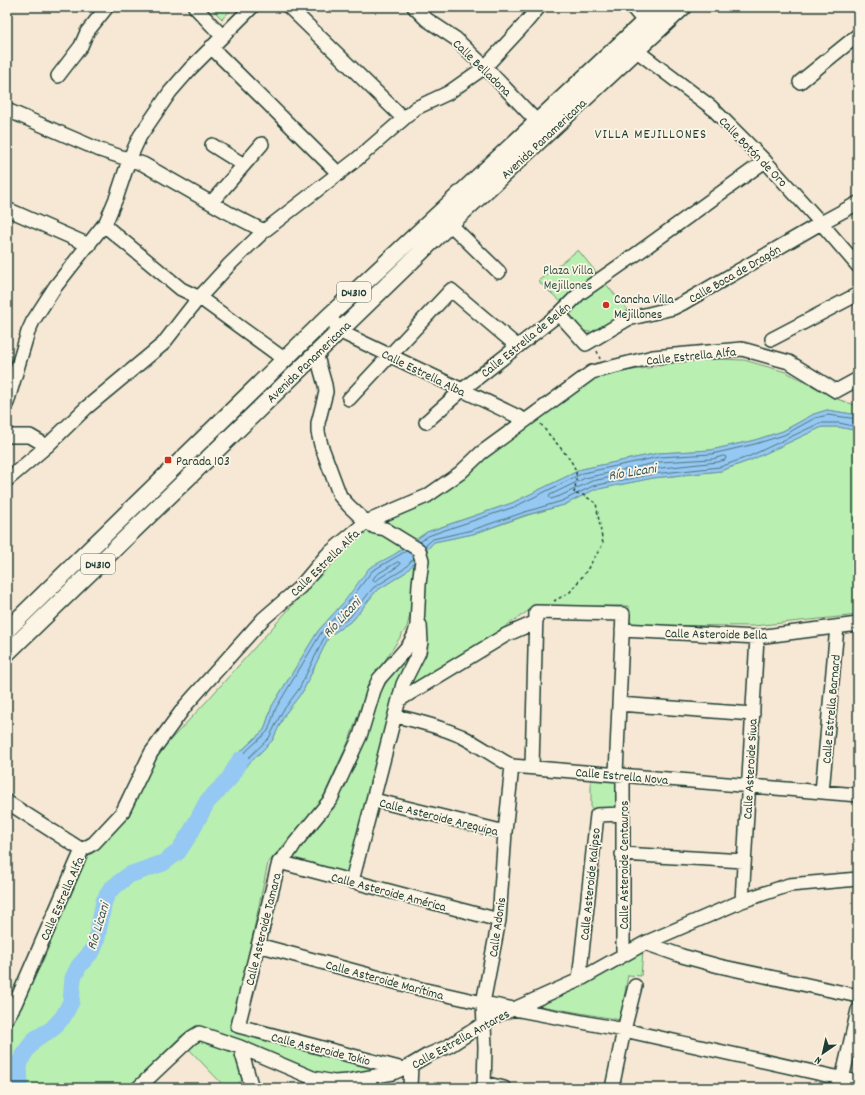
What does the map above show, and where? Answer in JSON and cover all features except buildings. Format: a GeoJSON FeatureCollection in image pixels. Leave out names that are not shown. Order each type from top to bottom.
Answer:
{"type":"FeatureCollection","features":[{"type":"Feature","properties":{"kind":"main road","name":"Avenida Panamericana"},"geometry":{"type":"LineString","coordinates":[[650,27],[660,7]]}},
{"type":"Feature","properties":{"kind":"main road","name":"Avenida Panamericana"},"geometry":{"type":"LineString","coordinates":[[7,653],[450,224],[548,133],[650,27],[683,7]]}},
{"type":"Feature","properties":{"kind":"main road","name":"Avenida Panamericana"},"geometry":{"type":"LineString","coordinates":[[7,630],[284,359],[537,121],[631,46]]}},
{"type":"Feature","properties":{"kind":"street"},"geometry":{"type":"LineString","coordinates":[[58,76],[81,46],[87,32],[107,7]]}},
{"type":"Feature","properties":{"kind":"street"},"geometry":{"type":"LineString","coordinates":[[195,7],[222,36]]}},
{"type":"Feature","properties":{"kind":"street"},"geometry":{"type":"LineString","coordinates":[[7,402],[28,332],[33,321],[55,287],[104,225],[140,136],[170,92],[190,69],[252,7]]}},
{"type":"Feature","properties":{"kind":"street"},"geometry":{"type":"LineString","coordinates":[[288,7],[403,118]]}},
{"type":"Feature","properties":{"kind":"street","name":"Calle Belladona"},"geometry":{"type":"LineString","coordinates":[[414,7],[426,19],[456,39],[486,67],[548,133]]}},
{"type":"Feature","properties":{"kind":"street"},"geometry":{"type":"LineString","coordinates":[[7,480],[47,446],[86,408],[162,344],[230,264],[264,231],[339,174],[416,108],[448,92],[486,67],[538,7]]}},
{"type":"Feature","properties":{"kind":"street"},"geometry":{"type":"LineString","coordinates":[[632,7],[650,27]]}},
{"type":"Feature","properties":{"kind":"street"},"geometry":{"type":"LineString","coordinates":[[800,82],[858,35]]}},
{"type":"Feature","properties":{"kind":"street","name":"Calle Botón de Oro"},"geometry":{"type":"LineString","coordinates":[[631,46],[711,107],[765,161],[858,266]]}},
{"type":"Feature","properties":{"kind":"street"},"geometry":{"type":"LineString","coordinates":[[211,48],[339,174]]}},
{"type":"Feature","properties":{"kind":"street"},"geometry":{"type":"LineString","coordinates":[[7,110],[100,150],[143,164],[264,231]]}},
{"type":"Feature","properties":{"kind":"street"},"geometry":{"type":"LineString","coordinates":[[211,203],[262,144]]}},
{"type":"Feature","properties":{"kind":"street"},"geometry":{"type":"LineString","coordinates":[[212,145],[244,165]]}},
{"type":"Feature","properties":{"kind":"street","name":"Calle Estrella de Belén"},"geometry":{"type":"LineString","coordinates":[[426,422],[462,390],[516,346],[559,314],[579,294],[765,161]]}},
{"type":"Feature","properties":{"kind":"street","name":"Calle Boca de Dragón"},"geometry":{"type":"LineString","coordinates":[[589,342],[628,319],[673,308],[683,303],[858,203]]}},
{"type":"Feature","properties":{"kind":"street"},"geometry":{"type":"LineString","coordinates":[[7,209],[89,245]]}},
{"type":"Feature","properties":{"kind":"street"},"geometry":{"type":"LineString","coordinates":[[450,224],[499,272]]}},
{"type":"Feature","properties":{"kind":"street"},"geometry":{"type":"LineString","coordinates":[[104,225],[181,289],[200,298],[284,359]]}},
{"type":"Feature","properties":{"kind":"street"},"geometry":{"type":"LineString","coordinates":[[349,399],[451,290],[516,346]]}},
{"type":"Feature","properties":{"kind":"street"},"geometry":{"type":"LineString","coordinates":[[772,339],[858,294]]}},
{"type":"Feature","properties":{"kind":"street"},"geometry":{"type":"LineString","coordinates":[[559,314],[589,342]]}},
{"type":"Feature","properties":{"kind":"street","name":"Calle Estrella Alba"},"geometry":{"type":"LineString","coordinates":[[328,317],[347,335],[462,390],[530,417]]}},
{"type":"Feature","properties":{"kind":"street","name":"Calle Estrella Alfa"},"geometry":{"type":"LineString","coordinates":[[7,1018],[11,1000],[82,850],[94,844],[122,813],[151,753],[186,705],[263,619],[300,587],[327,555],[366,522],[427,496],[460,473],[481,453],[592,372],[653,357],[742,349],[789,362],[836,391],[858,379]]}},
{"type":"Feature","properties":{"kind":"street"},"geometry":{"type":"LineString","coordinates":[[316,353],[326,392],[318,423],[318,432],[321,445],[340,496],[366,522],[385,530],[419,550],[422,560],[418,608],[421,632],[419,652],[403,684],[396,716],[352,881]]}},
{"type":"Feature","properties":{"kind":"street"},"geometry":{"type":"LineString","coordinates":[[7,436],[30,436],[47,446]]}},
{"type":"Feature","properties":{"kind":"street","name":"Calle Asteroide Tamara"},"geometry":{"type":"LineString","coordinates":[[238,1026],[279,862],[290,851],[331,799],[360,736],[374,690],[379,679],[409,645],[414,636],[417,626],[418,608]]}},
{"type":"Feature","properties":{"kind":"street","name":"Calle Asteroide Centauros"},"geometry":{"type":"LineString","coordinates":[[536,617],[623,614],[619,704],[620,774],[623,814],[623,955]]}},
{"type":"Feature","properties":{"kind":"street"},"geometry":{"type":"LineString","coordinates":[[399,700],[536,617]]}},
{"type":"Feature","properties":{"kind":"street"},"geometry":{"type":"LineString","coordinates":[[532,767],[536,617]]}},
{"type":"Feature","properties":{"kind":"street","name":"Calle Asteroide Bella"},"geometry":{"type":"LineString","coordinates":[[622,630],[757,636],[858,624]]}},
{"type":"Feature","properties":{"kind":"street","name":"Calle Estrella Barnard"},"geometry":{"type":"LineString","coordinates":[[822,792],[837,627]]}},
{"type":"Feature","properties":{"kind":"street","name":"Calle Asteroide Siwa"},"geometry":{"type":"LineString","coordinates":[[742,901],[757,636]]}},
{"type":"Feature","properties":{"kind":"street"},"geometry":{"type":"LineString","coordinates":[[619,704],[753,714]]}},
{"type":"Feature","properties":{"kind":"street","name":"Calle Estrella Nova"},"geometry":{"type":"LineString","coordinates":[[396,716],[439,727],[463,737],[496,758],[512,766],[858,795]]}},
{"type":"Feature","properties":{"kind":"street","name":"Calle Adonis"},"geometry":{"type":"LineString","coordinates":[[484,1086],[485,1047],[483,1003],[499,920],[505,832],[512,766]]}},
{"type":"Feature","properties":{"kind":"street","name":"Calle Asteroide Arequipa"},"geometry":{"type":"LineString","coordinates":[[374,800],[505,832]]}},
{"type":"Feature","properties":{"kind":"street"},"geometry":{"type":"LineString","coordinates":[[7,802],[82,850]]}},
{"type":"Feature","properties":{"kind":"street","name":"Calle Asteroide Kalipso"},"geometry":{"type":"LineString","coordinates":[[578,980],[597,815],[623,814]]}},
{"type":"Feature","properties":{"kind":"street"},"geometry":{"type":"LineString","coordinates":[[622,854],[744,861]]}},
{"type":"Feature","properties":{"kind":"street","name":"Calle Asteroide América"},"geometry":{"type":"LineString","coordinates":[[279,862],[499,920]]}},
{"type":"Feature","properties":{"kind":"street","name":"Calle Estrella Antares"},"geometry":{"type":"LineString","coordinates":[[138,1088],[191,1038],[199,1034],[240,1047],[313,1078],[348,1081],[393,1073],[449,1046],[497,1015],[514,1009],[578,980],[645,943],[742,901],[789,885],[858,879]]}},
{"type":"Feature","properties":{"kind":"street"},"geometry":{"type":"LineString","coordinates":[[645,943],[682,956],[719,966],[858,996]]}},
{"type":"Feature","properties":{"kind":"street","name":"Calle Asteroide Marítima"},"geometry":{"type":"LineString","coordinates":[[258,944],[421,989],[483,1003],[624,1030],[842,1083],[858,1082]]}},
{"type":"Feature","properties":{"kind":"street"},"geometry":{"type":"LineString","coordinates":[[612,1088],[635,986]]}},
{"type":"Feature","properties":{"kind":"street"},"geometry":{"type":"LineString","coordinates":[[842,1083],[858,1010]]}},
{"type":"Feature","properties":{"kind":"street","name":"Calle Asteroide Tokio"},"geometry":{"type":"LineString","coordinates":[[238,1026],[407,1067]]}},
{"type":"Feature","properties":{"kind":"street"},"geometry":{"type":"LineString","coordinates":[[239,1088],[251,1083],[240,1047]]}},
{"type":"Feature","properties":{"kind":"street"},"geometry":{"type":"LineString","coordinates":[[407,1067],[410,1088]]}},
{"type":"Feature","properties":{"kind":"street"},"geometry":{"type":"LineString","coordinates":[[484,1086],[504,1088]]}},
{"type":"Feature","properties":{"kind":"path"},"geometry":{"type":"LineString","coordinates":[[589,342],[604,369]]}},
{"type":"Feature","properties":{"kind":"path"},"geometry":{"type":"LineString","coordinates":[[530,417],[570,461],[576,472],[574,494],[584,495],[596,503],[603,544],[570,592],[536,617]]}},
{"type":"Feature","properties":{"kind":"green space"},"geometry":{"type":"Polygon","coordinates":[[[210,7],[234,7],[222,19],[210,7]]]}},
{"type":"Feature","properties":{"kind":"green space","name":"Plaza Villa Mejillones"},"geometry":{"type":"Polygon","coordinates":[[[578,250],[596,272],[561,302],[538,281],[578,250]]]}},
{"type":"Feature","properties":{"kind":"green space","name":"Plaza Villa Mejillones"},"geometry":{"type":"Polygon","coordinates":[[[604,282],[629,311],[598,333],[583,331],[568,311],[604,282]]]}},
{"type":"Feature","properties":{"kind":"green space"},"geometry":{"type":"Polygon","coordinates":[[[326,325],[330,330],[7,646],[7,639],[326,325]]]}},
{"type":"Feature","properties":{"kind":"green space"},"geometry":{"type":"Polygon","coordinates":[[[693,358],[744,360],[786,372],[837,399],[858,406],[858,415],[827,410],[814,414],[783,431],[755,440],[711,450],[659,453],[582,469],[512,503],[427,532],[415,540],[382,520],[435,498],[513,435],[597,375],[655,367],[693,358]]]}},
{"type":"Feature","properties":{"kind":"green space"},"geometry":{"type":"Polygon","coordinates":[[[822,427],[839,427],[858,431],[858,615],[753,626],[630,625],[629,606],[534,607],[459,658],[410,687],[426,645],[423,601],[413,602],[407,627],[368,686],[350,738],[321,802],[268,863],[233,1028],[388,1070],[328,1077],[318,1075],[236,1039],[202,1027],[191,1029],[181,1036],[128,1088],[7,1088],[7,1034],[26,992],[41,965],[88,855],[127,814],[159,752],[206,702],[306,590],[368,529],[381,533],[405,547],[395,554],[344,602],[318,631],[272,706],[264,730],[239,753],[253,760],[272,741],[285,714],[303,691],[329,636],[353,620],[376,591],[406,572],[434,542],[473,534],[528,515],[564,505],[593,490],[653,478],[721,471],[751,460],[822,427]]]}},
{"type":"Feature","properties":{"kind":"green space"},"geometry":{"type":"Polygon","coordinates":[[[414,647],[403,667],[347,874],[291,859],[333,809],[360,753],[378,695],[414,647]]]}},
{"type":"Feature","properties":{"kind":"green space"},"geometry":{"type":"Polygon","coordinates":[[[591,778],[616,780],[616,808],[591,809],[591,778]]]}},
{"type":"Feature","properties":{"kind":"green space"},"geometry":{"type":"Polygon","coordinates":[[[643,951],[641,976],[628,975],[620,1020],[535,1005],[643,951]]]}},
{"type":"Feature","properties":{"kind":"green space"},"geometry":{"type":"Polygon","coordinates":[[[198,1039],[234,1050],[242,1080],[233,1088],[226,1088],[186,1046],[198,1039]]]}},
{"type":"Feature","properties":{"kind":"water","name":"Río Licani"},"geometry":{"type":"Polygon","coordinates":[[[827,410],[858,415],[858,431],[839,427],[822,427],[751,460],[720,471],[653,478],[594,490],[564,505],[526,515],[473,534],[434,542],[406,572],[376,591],[353,620],[329,636],[303,691],[285,714],[272,741],[232,780],[222,780],[239,753],[264,730],[272,706],[318,631],[344,602],[369,568],[395,554],[427,532],[512,503],[582,469],[659,453],[711,450],[755,440],[783,431],[814,414],[827,410]]]}},
{"type":"Feature","properties":{"kind":"waterway","name":"Río Licani"},"geometry":{"type":"LineString","coordinates":[[20,1088],[19,1066],[23,1055],[35,1039],[52,1029],[63,1017],[71,1002],[73,978],[79,966],[93,950],[97,938],[104,901],[110,890],[129,875],[163,863],[178,852],[191,832],[207,802],[229,779],[240,760]]}},
{"type":"Feature","properties":{"kind":"place","name":"Cancha Villa Mejillones"},"geometry":{"type":"Point","coordinates":[606,305]}},
{"type":"Feature","properties":{"kind":"place","name":"Parada 103"},"geometry":{"type":"Point","coordinates":[168,460]}},
{"type":"Feature","properties":{"kind":"district","name":"VILLA MEJILLONES"},"geometry":{"type":"Point","coordinates":[651,133]}}]}
